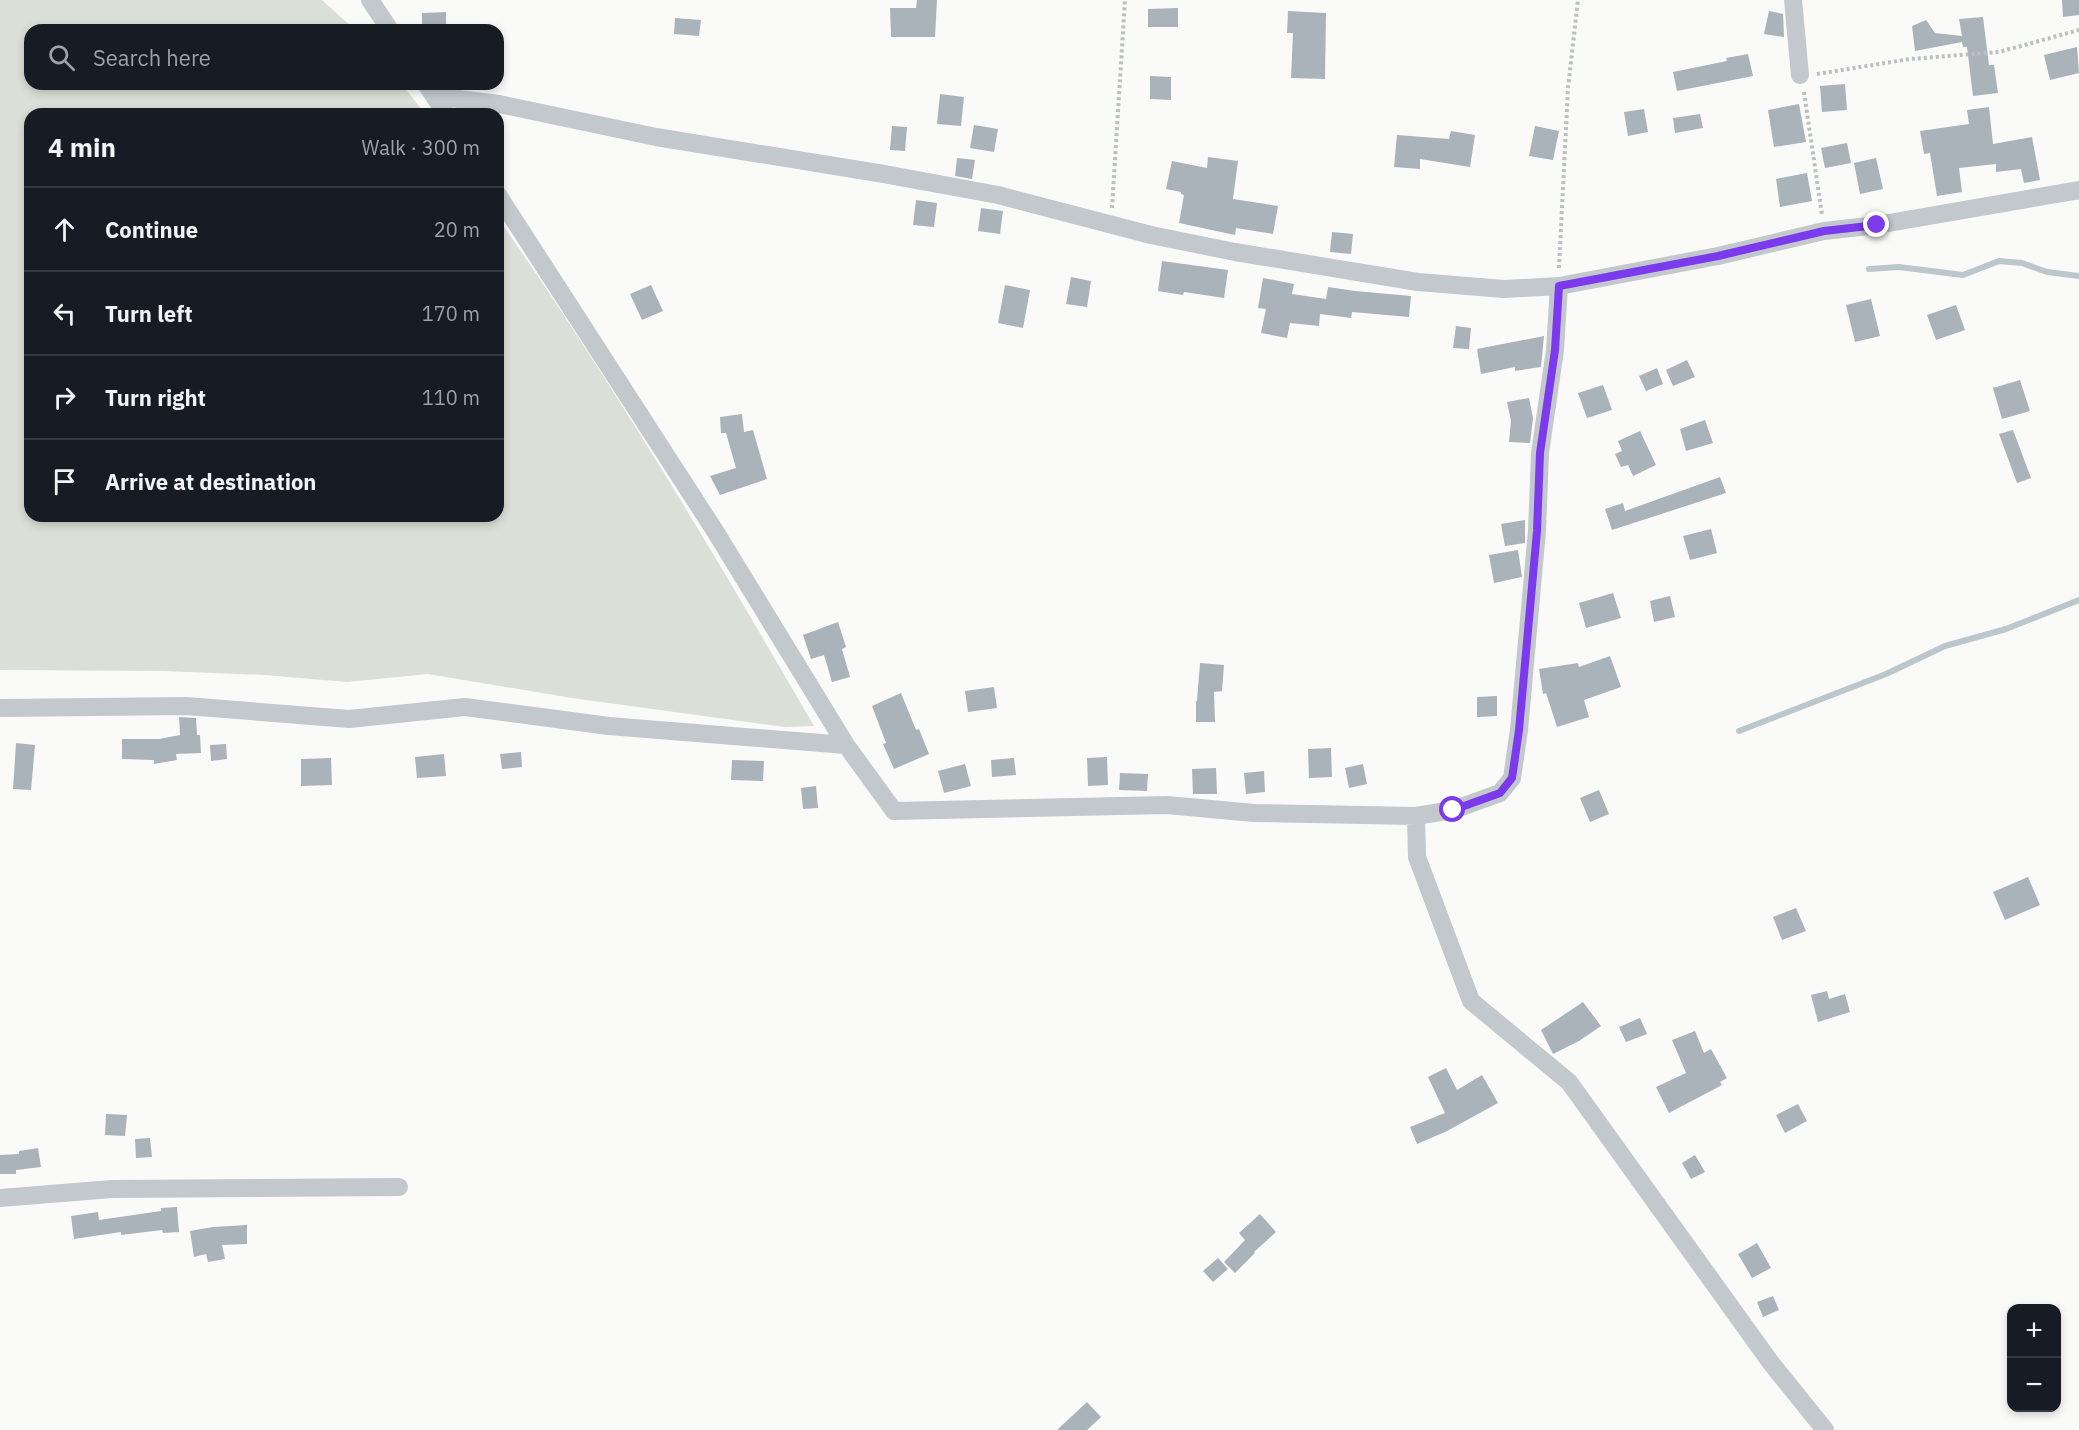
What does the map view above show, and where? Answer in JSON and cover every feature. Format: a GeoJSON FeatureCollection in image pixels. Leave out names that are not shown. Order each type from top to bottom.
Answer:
{"type":"FeatureCollection","features":[{"type":"Feature","properties":{"kind":"street"},"geometry":{"type":"LineString","coordinates":[[370,0],[386,24]]}},
{"type":"Feature","properties":{"kind":"street"},"geometry":{"type":"LineString","coordinates":[[1794,0],[1800,75]]}},
{"type":"Feature","properties":{"kind":"street"},"geometry":{"type":"LineString","coordinates":[[430,90],[656,137],[987,193],[1151,235],[1235,252],[1418,282],[1504,289],[1559,286],[1718,256],[1824,231],[1877,225],[2079,190]]}},
{"type":"Feature","properties":{"kind":"street"},"geometry":{"type":"LineString","coordinates":[[430,90],[442,108]]}},
{"type":"Feature","properties":{"kind":"street"},"geometry":{"type":"LineString","coordinates":[[504,204],[716,531],[846,745],[894,811],[1167,805],[1254,813],[1416,816],[1453,810],[1500,793],[1512,778],[1519,730],[1537,531],[1540,453],[1555,350],[1559,286]]}},
{"type":"Feature","properties":{"kind":"street"},"geometry":{"type":"LineString","coordinates":[[0,708],[186,706],[349,719],[465,707],[609,726],[846,745]]}},
{"type":"Feature","properties":{"kind":"street"},"geometry":{"type":"LineString","coordinates":[[1416,816],[1417,857],[1471,1001],[1569,1082],[1771,1362],[1825,1430]]}},
{"type":"Feature","properties":{"kind":"street"},"geometry":{"type":"LineString","coordinates":[[0,1198],[112,1189],[399,1187]]}},
{"type":"Feature","properties":{"kind":"path"},"geometry":{"type":"LineString","coordinates":[[1111,224],[1125,0]]}},
{"type":"Feature","properties":{"kind":"path"},"geometry":{"type":"LineString","coordinates":[[1559,286],[1568,88],[1578,0]]}},
{"type":"Feature","properties":{"kind":"path"},"geometry":{"type":"LineString","coordinates":[[1824,231],[1800,75],[1827,73],[1910,59],[1999,52],[2079,30]]}},
{"type":"Feature","properties":{"kind":"shaded area"},"geometry":{"type":"Polygon","coordinates":[[[0,0],[322,0],[348,24],[24,24],[24,90],[407,90],[420,108],[24,108],[24,522],[504,522],[504,227],[622,405],[814,726],[785,727],[572,698],[428,674],[347,682],[265,675],[164,671],[0,670],[0,0]]]}},
{"type":"Feature","properties":{"kind":"building"},"geometry":{"type":"Polygon","coordinates":[[[917,0],[937,0],[935,37],[891,37],[890,8],[916,8],[917,0]]]}},
{"type":"Feature","properties":{"kind":"building"},"geometry":{"type":"Polygon","coordinates":[[[2062,0],[2079,0],[2079,15],[2063,17],[2062,0]]]}},
{"type":"Feature","properties":{"kind":"building"},"geometry":{"type":"Polygon","coordinates":[[[1178,8],[1178,27],[1148,27],[1148,9],[1178,8]]]}},
{"type":"Feature","properties":{"kind":"building"},"geometry":{"type":"Polygon","coordinates":[[[1288,11],[1326,13],[1325,79],[1291,78],[1293,33],[1287,33],[1288,11]]]}},
{"type":"Feature","properties":{"kind":"building"},"geometry":{"type":"Polygon","coordinates":[[[1769,11],[1783,14],[1784,37],[1764,34],[1769,11]]]}},
{"type":"Feature","properties":{"kind":"building"},"geometry":{"type":"Polygon","coordinates":[[[446,12],[446,24],[422,24],[422,13],[446,12]]]}},
{"type":"Feature","properties":{"kind":"building"},"geometry":{"type":"Polygon","coordinates":[[[1983,17],[1989,65],[1994,65],[1998,93],[1973,96],[1967,47],[1963,47],[1962,42],[1915,51],[1912,26],[1926,20],[1935,33],[1962,36],[1959,19],[1983,17]]]}},
{"type":"Feature","properties":{"kind":"building"},"geometry":{"type":"Polygon","coordinates":[[[675,18],[701,20],[699,36],[674,34],[675,18]]]}},
{"type":"Feature","properties":{"kind":"building"},"geometry":{"type":"Polygon","coordinates":[[[2077,47],[2079,73],[2050,80],[2044,55],[2077,47]]]}},
{"type":"Feature","properties":{"kind":"building"},"geometry":{"type":"Polygon","coordinates":[[[1748,54],[1753,76],[1677,91],[1673,72],[1727,61],[1726,58],[1748,54]]]}},
{"type":"Feature","properties":{"kind":"building"},"geometry":{"type":"Polygon","coordinates":[[[1150,76],[1171,77],[1171,100],[1150,99],[1150,76]]]}},
{"type":"Feature","properties":{"kind":"building"},"geometry":{"type":"Polygon","coordinates":[[[1845,84],[1847,110],[1822,112],[1820,86],[1845,84]]]}},
{"type":"Feature","properties":{"kind":"building"},"geometry":{"type":"Polygon","coordinates":[[[940,94],[964,97],[961,126],[937,124],[940,94]]]}},
{"type":"Feature","properties":{"kind":"building"},"geometry":{"type":"Polygon","coordinates":[[[1799,104],[1806,142],[1774,147],[1768,110],[1799,104]]]}},
{"type":"Feature","properties":{"kind":"building"},"geometry":{"type":"Polygon","coordinates":[[[1989,107],[1993,144],[2032,137],[2040,180],[2024,183],[2021,169],[1996,172],[1996,164],[1959,168],[1962,192],[1937,196],[1930,153],[1924,154],[1920,131],[1969,124],[1967,110],[1989,107]]]}},
{"type":"Feature","properties":{"kind":"building"},"geometry":{"type":"Polygon","coordinates":[[[1644,109],[1648,132],[1628,136],[1624,112],[1644,109]]]}},
{"type":"Feature","properties":{"kind":"building"},"geometry":{"type":"Polygon","coordinates":[[[1700,114],[1703,128],[1675,133],[1673,118],[1700,114]]]}},
{"type":"Feature","properties":{"kind":"building"},"geometry":{"type":"Polygon","coordinates":[[[974,125],[998,129],[994,152],[970,148],[974,125]]]}},
{"type":"Feature","properties":{"kind":"building"},"geometry":{"type":"Polygon","coordinates":[[[892,126],[907,127],[905,151],[890,150],[892,126]]]}},
{"type":"Feature","properties":{"kind":"building"},"geometry":{"type":"Polygon","coordinates":[[[1535,126],[1559,131],[1553,160],[1529,156],[1535,126]]]}},
{"type":"Feature","properties":{"kind":"building"},"geometry":{"type":"Polygon","coordinates":[[[1451,131],[1475,135],[1470,167],[1420,159],[1420,169],[1394,167],[1397,135],[1449,139],[1451,131]]]}},
{"type":"Feature","properties":{"kind":"building"},"geometry":{"type":"Polygon","coordinates":[[[1847,143],[1851,163],[1825,168],[1821,148],[1847,143]]]}},
{"type":"Feature","properties":{"kind":"building"},"geometry":{"type":"Polygon","coordinates":[[[1208,157],[1238,161],[1233,199],[1278,206],[1273,234],[1236,228],[1235,235],[1179,223],[1184,195],[1181,192],[1166,189],[1172,161],[1207,168],[1208,157]]]}},
{"type":"Feature","properties":{"kind":"building"},"geometry":{"type":"Polygon","coordinates":[[[957,158],[975,160],[972,179],[955,176],[957,158]]]}},
{"type":"Feature","properties":{"kind":"building"},"geometry":{"type":"Polygon","coordinates":[[[1876,158],[1883,189],[1860,194],[1854,163],[1876,158]]]}},
{"type":"Feature","properties":{"kind":"building"},"geometry":{"type":"Polygon","coordinates":[[[1807,173],[1812,201],[1780,207],[1776,179],[1807,173]]]}},
{"type":"Feature","properties":{"kind":"building"},"geometry":{"type":"Polygon","coordinates":[[[916,200],[937,203],[934,227],[913,225],[916,200]]]}},
{"type":"Feature","properties":{"kind":"building"},"geometry":{"type":"Polygon","coordinates":[[[981,208],[1003,211],[1000,234],[978,231],[981,208]]]}},
{"type":"Feature","properties":{"kind":"building"},"geometry":{"type":"Polygon","coordinates":[[[1332,232],[1353,234],[1351,254],[1330,252],[1332,232]]]}},
{"type":"Feature","properties":{"kind":"building"},"geometry":{"type":"Polygon","coordinates":[[[1162,261],[1228,270],[1224,298],[1158,291],[1162,261]]]}},
{"type":"Feature","properties":{"kind":"building"},"geometry":{"type":"Polygon","coordinates":[[[1071,277],[1091,281],[1087,307],[1066,304],[1071,277]]]}},
{"type":"Feature","properties":{"kind":"building"},"geometry":{"type":"Polygon","coordinates":[[[1263,278],[1294,284],[1292,294],[1326,299],[1328,287],[1411,296],[1409,317],[1352,312],[1351,318],[1320,314],[1319,326],[1290,323],[1287,338],[1261,333],[1266,309],[1258,308],[1263,278]]]}},
{"type":"Feature","properties":{"kind":"building"},"geometry":{"type":"Polygon","coordinates":[[[651,285],[663,311],[642,320],[630,294],[651,285]]]}},
{"type":"Feature","properties":{"kind":"building"},"geometry":{"type":"Polygon","coordinates":[[[1005,285],[1030,290],[1023,328],[998,323],[1005,285]]]}},
{"type":"Feature","properties":{"kind":"building"},"geometry":{"type":"Polygon","coordinates":[[[1871,299],[1880,336],[1855,342],[1846,305],[1871,299]]]}},
{"type":"Feature","properties":{"kind":"building"},"geometry":{"type":"Polygon","coordinates":[[[1956,305],[1965,330],[1936,340],[1927,315],[1956,305]]]}},
{"type":"Feature","properties":{"kind":"building"},"geometry":{"type":"Polygon","coordinates":[[[1456,326],[1471,328],[1469,349],[1453,348],[1456,326]]]}},
{"type":"Feature","properties":{"kind":"building"},"geometry":{"type":"Polygon","coordinates":[[[1544,336],[1541,367],[1515,371],[1515,367],[1481,374],[1477,349],[1544,336]]]}},
{"type":"Feature","properties":{"kind":"building"},"geometry":{"type":"Polygon","coordinates":[[[1687,360],[1695,377],[1673,386],[1666,370],[1687,360]]]}},
{"type":"Feature","properties":{"kind":"building"},"geometry":{"type":"Polygon","coordinates":[[[1657,368],[1663,384],[1646,391],[1639,376],[1657,368]]]}},
{"type":"Feature","properties":{"kind":"building"},"geometry":{"type":"Polygon","coordinates":[[[2020,380],[2030,411],[2002,419],[1993,388],[2020,380]]]}},
{"type":"Feature","properties":{"kind":"building"},"geometry":{"type":"Polygon","coordinates":[[[1603,385],[1612,410],[1587,418],[1578,393],[1603,385]]]}},
{"type":"Feature","properties":{"kind":"building"},"geometry":{"type":"Polygon","coordinates":[[[1529,398],[1533,418],[1530,443],[1509,442],[1511,421],[1507,402],[1529,398]]]}},
{"type":"Feature","properties":{"kind":"building"},"geometry":{"type":"Polygon","coordinates":[[[742,414],[744,432],[753,430],[767,479],[720,495],[710,476],[736,468],[726,433],[721,433],[720,417],[742,414]]]}},
{"type":"Feature","properties":{"kind":"building"},"geometry":{"type":"Polygon","coordinates":[[[1705,420],[1713,443],[1686,451],[1680,429],[1705,420]]]}},
{"type":"Feature","properties":{"kind":"building"},"geometry":{"type":"Polygon","coordinates":[[[2013,430],[2031,478],[2017,483],[1999,434],[2013,430]]]}},
{"type":"Feature","properties":{"kind":"building"},"geometry":{"type":"Polygon","coordinates":[[[1640,431],[1656,465],[1633,476],[1628,465],[1621,467],[1615,454],[1622,451],[1618,441],[1640,431]]]}},
{"type":"Feature","properties":{"kind":"building"},"geometry":{"type":"Polygon","coordinates":[[[1720,477],[1726,493],[1612,530],[1605,509],[1623,503],[1625,511],[1720,477]]]}},
{"type":"Feature","properties":{"kind":"building"},"geometry":{"type":"Polygon","coordinates":[[[1525,520],[1525,543],[1505,546],[1501,524],[1525,520]]]}},
{"type":"Feature","properties":{"kind":"building"},"geometry":{"type":"Polygon","coordinates":[[[1711,529],[1717,553],[1690,560],[1683,536],[1711,529]]]}},
{"type":"Feature","properties":{"kind":"building"},"geometry":{"type":"Polygon","coordinates":[[[1518,550],[1522,577],[1494,583],[1489,555],[1518,550]]]}},
{"type":"Feature","properties":{"kind":"building"},"geometry":{"type":"Polygon","coordinates":[[[1613,593],[1621,618],[1586,628],[1579,603],[1613,593]]]}},
{"type":"Feature","properties":{"kind":"building"},"geometry":{"type":"Polygon","coordinates":[[[1670,596],[1675,617],[1654,622],[1650,601],[1670,596]]]}},
{"type":"Feature","properties":{"kind":"building"},"geometry":{"type":"Polygon","coordinates":[[[838,622],[846,647],[842,649],[850,677],[832,682],[824,655],[811,659],[803,635],[838,622]]]}},
{"type":"Feature","properties":{"kind":"building"},"geometry":{"type":"Polygon","coordinates":[[[1610,656],[1621,687],[1584,700],[1589,717],[1557,727],[1546,693],[1543,694],[1539,669],[1578,663],[1579,667],[1610,656]]]}},
{"type":"Feature","properties":{"kind":"building"},"geometry":{"type":"Polygon","coordinates":[[[1200,663],[1224,665],[1222,691],[1214,692],[1215,722],[1196,722],[1200,663]]]}},
{"type":"Feature","properties":{"kind":"building"},"geometry":{"type":"Polygon","coordinates":[[[994,687],[997,708],[968,712],[965,691],[994,687]]]}},
{"type":"Feature","properties":{"kind":"building"},"geometry":{"type":"Polygon","coordinates":[[[901,693],[916,730],[919,729],[929,754],[894,769],[883,744],[886,743],[872,706],[901,693]]]}},
{"type":"Feature","properties":{"kind":"building"},"geometry":{"type":"Polygon","coordinates":[[[1497,696],[1497,716],[1477,717],[1477,697],[1497,696]]]}},
{"type":"Feature","properties":{"kind":"building"},"geometry":{"type":"Polygon","coordinates":[[[179,717],[196,718],[201,753],[176,754],[177,760],[154,764],[154,760],[122,759],[122,739],[159,739],[180,735],[179,717]]]}},
{"type":"Feature","properties":{"kind":"building"},"geometry":{"type":"Polygon","coordinates":[[[16,743],[35,745],[31,790],[13,789],[16,743]]]}},
{"type":"Feature","properties":{"kind":"building"},"geometry":{"type":"Polygon","coordinates":[[[226,744],[227,759],[211,761],[210,745],[226,744]]]}},
{"type":"Feature","properties":{"kind":"building"},"geometry":{"type":"Polygon","coordinates":[[[1331,748],[1332,777],[1309,778],[1308,749],[1331,748]]]}},
{"type":"Feature","properties":{"kind":"building"},"geometry":{"type":"Polygon","coordinates":[[[521,752],[522,767],[502,769],[500,754],[521,752]]]}},
{"type":"Feature","properties":{"kind":"building"},"geometry":{"type":"Polygon","coordinates":[[[444,754],[446,776],[417,778],[415,757],[444,754]]]}},
{"type":"Feature","properties":{"kind":"building"},"geometry":{"type":"Polygon","coordinates":[[[1107,757],[1108,785],[1088,786],[1087,758],[1107,757]]]}},
{"type":"Feature","properties":{"kind":"building"},"geometry":{"type":"Polygon","coordinates":[[[331,758],[332,785],[301,786],[301,759],[331,758]]]}},
{"type":"Feature","properties":{"kind":"building"},"geometry":{"type":"Polygon","coordinates":[[[1014,758],[1016,775],[992,777],[991,760],[1014,758]]]}},
{"type":"Feature","properties":{"kind":"building"},"geometry":{"type":"Polygon","coordinates":[[[732,760],[764,761],[763,781],[731,780],[732,760]]]}},
{"type":"Feature","properties":{"kind":"building"},"geometry":{"type":"Polygon","coordinates":[[[965,764],[971,786],[944,793],[938,771],[965,764]]]}},
{"type":"Feature","properties":{"kind":"building"},"geometry":{"type":"Polygon","coordinates":[[[1363,764],[1367,784],[1349,788],[1345,768],[1363,764]]]}},
{"type":"Feature","properties":{"kind":"building"},"geometry":{"type":"Polygon","coordinates":[[[1216,768],[1217,794],[1193,794],[1192,769],[1216,768]]]}},
{"type":"Feature","properties":{"kind":"building"},"geometry":{"type":"Polygon","coordinates":[[[1264,771],[1265,792],[1246,794],[1244,773],[1264,771]]]}},
{"type":"Feature","properties":{"kind":"building"},"geometry":{"type":"Polygon","coordinates":[[[1120,773],[1148,774],[1147,791],[1119,790],[1120,773]]]}},
{"type":"Feature","properties":{"kind":"building"},"geometry":{"type":"Polygon","coordinates":[[[816,786],[818,808],[803,809],[801,788],[816,786]]]}},
{"type":"Feature","properties":{"kind":"building"},"geometry":{"type":"Polygon","coordinates":[[[1599,790],[1609,814],[1590,822],[1580,798],[1599,790]]]}},
{"type":"Feature","properties":{"kind":"building"},"geometry":{"type":"Polygon","coordinates":[[[2028,877],[2040,905],[2005,920],[1993,892],[2028,877]]]}},
{"type":"Feature","properties":{"kind":"building"},"geometry":{"type":"Polygon","coordinates":[[[1796,908],[1806,931],[1782,940],[1773,917],[1796,908]]]}},
{"type":"Feature","properties":{"kind":"building"},"geometry":{"type":"Polygon","coordinates":[[[1827,991],[1829,999],[1845,994],[1850,1012],[1818,1022],[1811,995],[1827,991]]]}},
{"type":"Feature","properties":{"kind":"building"},"geometry":{"type":"Polygon","coordinates":[[[1583,1002],[1601,1026],[1579,1041],[1553,1054],[1541,1030],[1583,1002]]]}},
{"type":"Feature","properties":{"kind":"building"},"geometry":{"type":"Polygon","coordinates":[[[1640,1018],[1647,1034],[1626,1042],[1619,1027],[1640,1018]]]}},
{"type":"Feature","properties":{"kind":"building"},"geometry":{"type":"Polygon","coordinates":[[[1695,1031],[1704,1053],[1711,1049],[1727,1078],[1720,1082],[1722,1085],[1669,1113],[1656,1087],[1686,1073],[1672,1040],[1695,1031]]]}},
{"type":"Feature","properties":{"kind":"building"},"geometry":{"type":"Polygon","coordinates":[[[1446,1068],[1457,1090],[1482,1075],[1498,1103],[1447,1131],[1417,1144],[1410,1127],[1445,1113],[1428,1077],[1446,1068]]]}},
{"type":"Feature","properties":{"kind":"building"},"geometry":{"type":"Polygon","coordinates":[[[1798,1104],[1807,1121],[1785,1133],[1776,1115],[1798,1104]]]}},
{"type":"Feature","properties":{"kind":"building"},"geometry":{"type":"Polygon","coordinates":[[[106,1114],[127,1115],[125,1136],[105,1135],[106,1114]]]}},
{"type":"Feature","properties":{"kind":"building"},"geometry":{"type":"Polygon","coordinates":[[[150,1138],[152,1157],[136,1158],[135,1139],[150,1138]]]}},
{"type":"Feature","properties":{"kind":"building"},"geometry":{"type":"Polygon","coordinates":[[[38,1148],[41,1167],[16,1170],[16,1174],[0,1174],[0,1155],[19,1154],[19,1151],[38,1148]]]}},
{"type":"Feature","properties":{"kind":"building"},"geometry":{"type":"Polygon","coordinates":[[[1695,1155],[1705,1172],[1691,1179],[1682,1163],[1695,1155]]]}},
{"type":"Feature","properties":{"kind":"building"},"geometry":{"type":"Polygon","coordinates":[[[177,1207],[179,1232],[163,1233],[162,1230],[121,1235],[121,1232],[74,1239],[71,1216],[98,1212],[99,1220],[177,1207]]]}},
{"type":"Feature","properties":{"kind":"building"},"geometry":{"type":"Polygon","coordinates":[[[1260,1214],[1276,1232],[1235,1273],[1224,1262],[1245,1240],[1239,1233],[1260,1214]]]}},
{"type":"Feature","properties":{"kind":"building"},"geometry":{"type":"Polygon","coordinates":[[[247,1225],[247,1244],[222,1245],[225,1259],[208,1262],[206,1254],[194,1257],[190,1231],[247,1225]]]}},
{"type":"Feature","properties":{"kind":"building"},"geometry":{"type":"Polygon","coordinates":[[[1757,1243],[1771,1268],[1752,1278],[1738,1254],[1757,1243]]]}},
{"type":"Feature","properties":{"kind":"building"},"geometry":{"type":"Polygon","coordinates":[[[1218,1258],[1228,1269],[1213,1282],[1203,1271],[1218,1258]]]}},
{"type":"Feature","properties":{"kind":"building"},"geometry":{"type":"Polygon","coordinates":[[[1773,1296],[1779,1310],[1763,1317],[1757,1302],[1773,1296]]]}},
{"type":"Feature","properties":{"kind":"building"},"geometry":{"type":"Polygon","coordinates":[[[1087,1402],[1101,1417],[1087,1430],[1057,1430],[1087,1402]]]}},
{"type":"Feature","properties":{"kind":"waterway"},"geometry":{"type":"LineString","coordinates":[[1869,269],[1899,267],[1963,275],[1999,261],[2022,263],[2047,272],[2079,276]]}},
{"type":"Feature","properties":{"kind":"waterway"},"geometry":{"type":"LineString","coordinates":[[1739,731],[1886,674],[1945,646],[2006,629],[2079,600]]}},
{"type":"Feature","properties":{"kind":"route"},"geometry":{"type":"LineString","coordinates":[[1453,810],[1500,793],[1512,778],[1519,730],[1537,531],[1540,453],[1555,350],[1559,286],[1718,256],[1824,231],[1877,225]]}}]}
